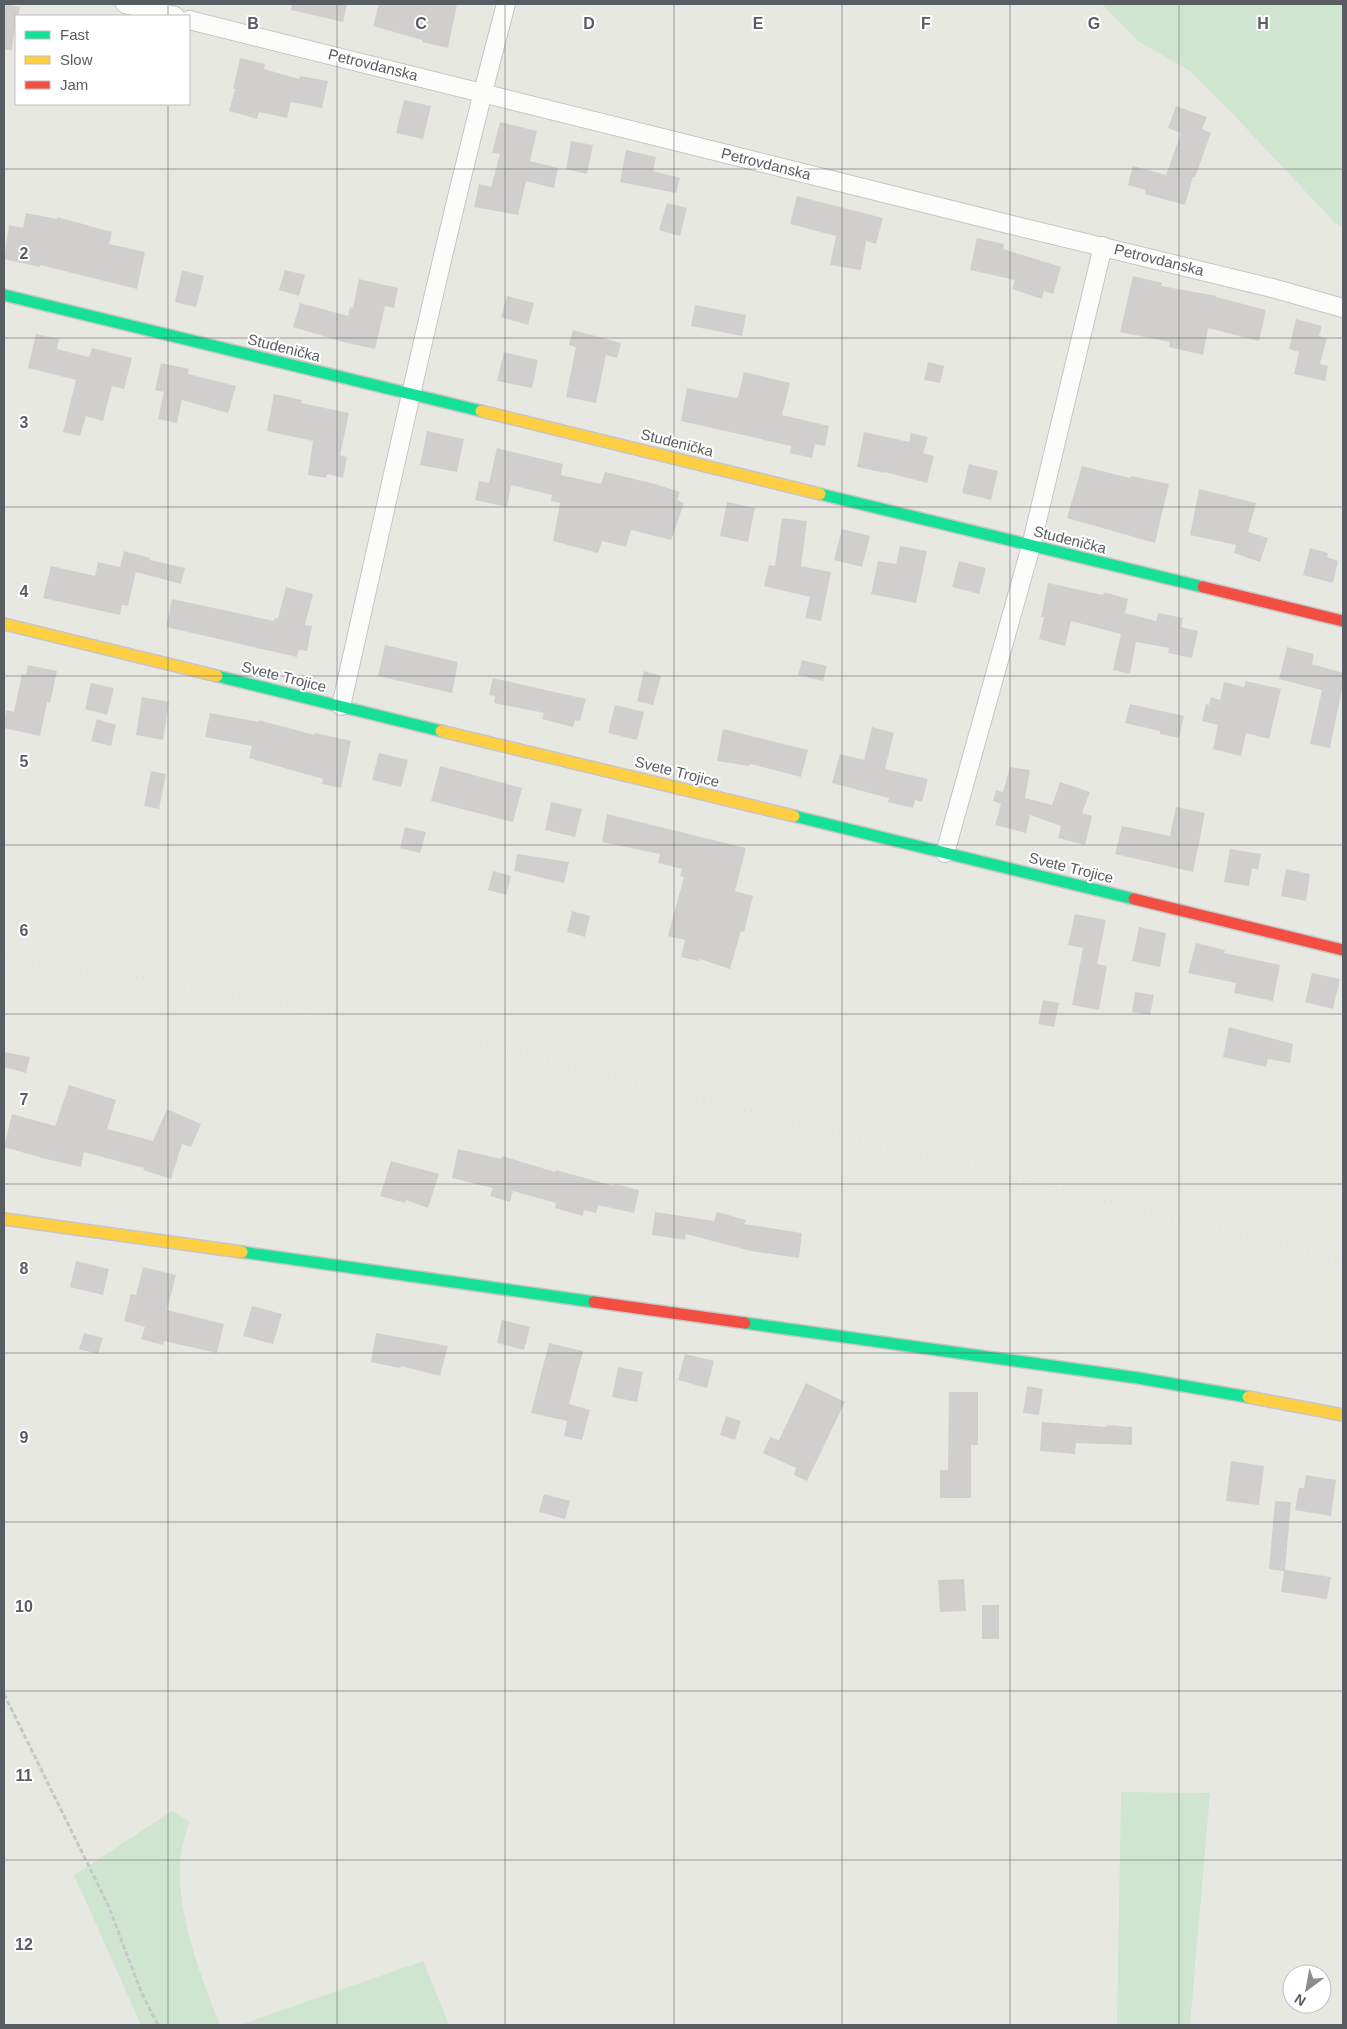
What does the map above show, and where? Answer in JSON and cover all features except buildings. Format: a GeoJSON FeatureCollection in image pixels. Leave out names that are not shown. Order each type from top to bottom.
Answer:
{"type":"FeatureCollection","features":[{"type":"Feature","properties":{"kind":"street"},"geometry":{"type":"LineString","coordinates":[[125,4],[171,15]]}},
{"type":"Feature","properties":{"kind":"street"},"geometry":{"type":"LineString","coordinates":[[341,706],[412,394],[483,92],[506,4]]}},
{"type":"Feature","properties":{"kind":"street","name":"Petrovdanska"},"geometry":{"type":"LineString","coordinates":[[190,20],[1272,288],[1343,308]]}},
{"type":"Feature","properties":{"kind":"street"},"geometry":{"type":"LineString","coordinates":[[945,853],[1031,546],[1103,246]]}},
{"type":"Feature","properties":{"kind":"street","name":"Studenička"},"geometry":{"type":"LineString","coordinates":[[4,296],[1343,621]]}},
{"type":"Feature","properties":{"kind":"street","name":"Svete Trojice"},"geometry":{"type":"LineString","coordinates":[[4,624],[1343,950]]}},
{"type":"Feature","properties":{"kind":"street"},"geometry":{"type":"LineString","coordinates":[[4,1219],[1138,1378],[1274,1401],[1343,1415]]}},
{"type":"Feature","properties":{"kind":"path"},"geometry":{"type":"LineString","coordinates":[[4,1694],[108,1905],[142,1994],[158,2025]]}},
{"type":"Feature","properties":{"kind":"green space"},"geometry":{"type":"Polygon","coordinates":[[[1102,4],[1343,4],[1343,228],[1334,222],[1190,71],[1138,41],[1102,4]]]}},
{"type":"Feature","properties":{"kind":"green space"},"geometry":{"type":"Polygon","coordinates":[[[1121,1792],[1210,1793],[1190,2025],[1117,2025],[1121,1792]]]}},
{"type":"Feature","properties":{"kind":"green space"},"geometry":{"type":"Polygon","coordinates":[[[172,1811],[189,1821],[180,1862],[182,1903],[198,1966],[220,2025],[141,2025],[74,1875],[172,1811]]]}},
{"type":"Feature","properties":{"kind":"green space"},"geometry":{"type":"Polygon","coordinates":[[[423,1961],[449,2025],[240,2025],[423,1961]]]}},
{"type":"Feature","properties":{"kind":"railway"},"geometry":{"type":"LineString","coordinates":[[4,960],[169,981],[485,1044],[1343,1261]]}},
{"type":"Feature","properties":{"kind":"traffic: fast"},"geometry":{"type":"LineString","coordinates":[[4,295],[481,411]]}},
{"type":"Feature","properties":{"kind":"traffic: fast"},"geometry":{"type":"LineString","coordinates":[[820,494],[1203,587]]}},
{"type":"Feature","properties":{"kind":"traffic: fast"},"geometry":{"type":"LineString","coordinates":[[217,676],[441,731]]}},
{"type":"Feature","properties":{"kind":"traffic: fast"},"geometry":{"type":"LineString","coordinates":[[794,816],[1134,899]]}},
{"type":"Feature","properties":{"kind":"traffic: fast"},"geometry":{"type":"LineString","coordinates":[[242,1252],[594,1302]]}},
{"type":"Feature","properties":{"kind":"traffic: fast"},"geometry":{"type":"LineString","coordinates":[[745,1323],[1138,1378],[1248,1397]]}},
{"type":"Feature","properties":{"kind":"traffic: slow"},"geometry":{"type":"LineString","coordinates":[[481,411],[820,494]]}},
{"type":"Feature","properties":{"kind":"traffic: slow"},"geometry":{"type":"LineString","coordinates":[[4,624],[217,676]]}},
{"type":"Feature","properties":{"kind":"traffic: slow"},"geometry":{"type":"LineString","coordinates":[[441,731],[794,816]]}},
{"type":"Feature","properties":{"kind":"traffic: slow"},"geometry":{"type":"LineString","coordinates":[[4,1219],[242,1252]]}},
{"type":"Feature","properties":{"kind":"traffic: slow"},"geometry":{"type":"LineString","coordinates":[[1248,1397],[1343,1415]]}},
{"type":"Feature","properties":{"kind":"traffic: jam"},"geometry":{"type":"LineString","coordinates":[[1203,587],[1343,621]]}},
{"type":"Feature","properties":{"kind":"traffic: jam"},"geometry":{"type":"LineString","coordinates":[[1134,899],[1343,950]]}},
{"type":"Feature","properties":{"kind":"traffic: jam"},"geometry":{"type":"LineString","coordinates":[[594,1302],[745,1323]]}}]}
